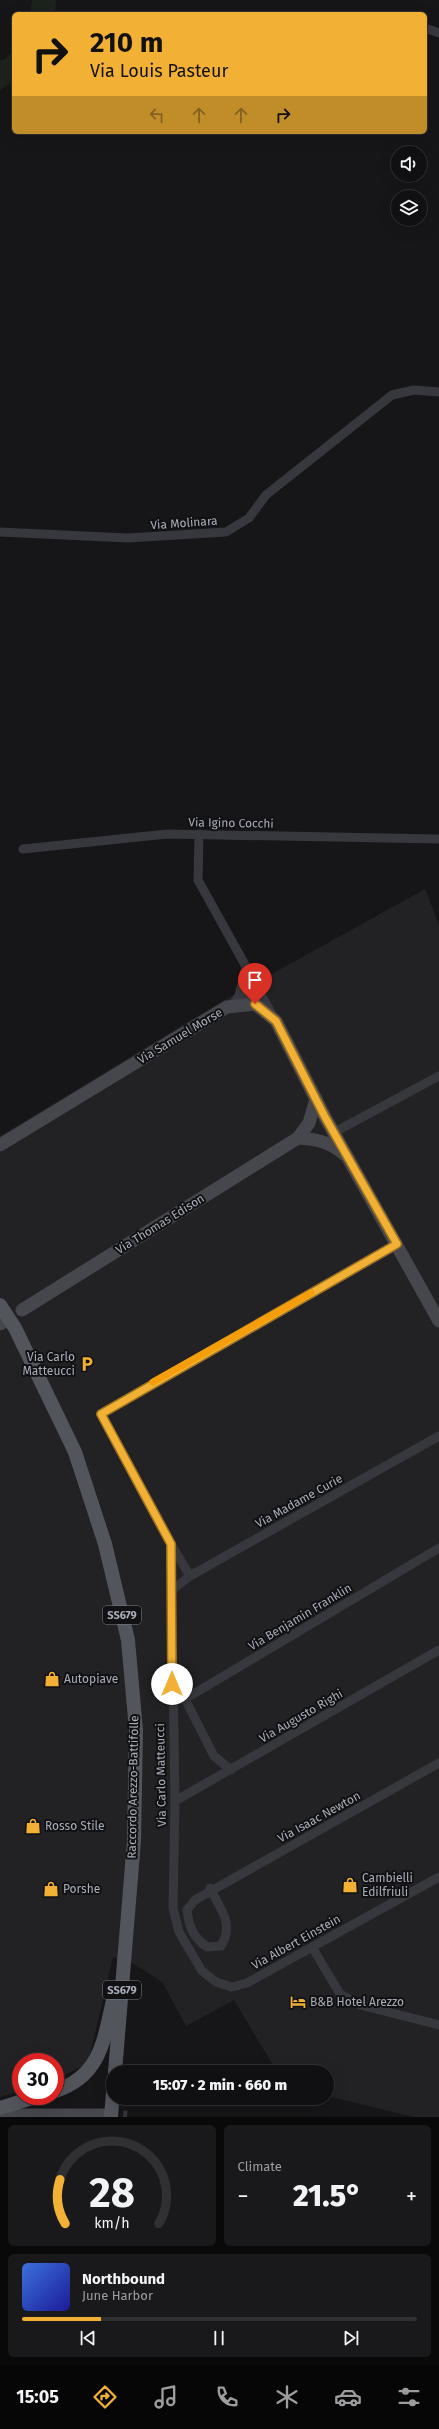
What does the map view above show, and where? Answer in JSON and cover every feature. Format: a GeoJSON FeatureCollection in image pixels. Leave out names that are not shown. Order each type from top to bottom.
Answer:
{"type":"FeatureCollection","features":[{"type":"Feature","properties":{"kind":"main road","name":"Raccordo Arezzo-Battifolle"},"geometry":{"type":"LineString","coordinates":[[0,1305],[15,1328],[75,1452],[105,1544],[128,1640],[136,1730],[134,1841],[116,2065]]}},
{"type":"Feature","properties":{"kind":"main road"},"geometry":{"type":"LineString","coordinates":[[64,2088],[73,2084],[86,2074],[97,2059],[125,1949]]}},
{"type":"Feature","properties":{"kind":"main road"},"geometry":{"type":"LineString","coordinates":[[0,2108],[12,2104]]}},
{"type":"Feature","properties":{"kind":"main road"},"geometry":{"type":"LineString","coordinates":[[108,2116],[110,2105]]}},
{"type":"Feature","properties":{"kind":"street"},"geometry":{"type":"LineString","coordinates":[[427,29],[439,33]]}},
{"type":"Feature","properties":{"kind":"street","name":"Via Molinara"},"geometry":{"type":"LineString","coordinates":[[0,532],[128,538],[226,532],[249,518],[266,495],[392,395],[414,390],[439,392]]}},
{"type":"Feature","properties":{"kind":"street","name":"Via Igino Cocchi"},"geometry":{"type":"LineString","coordinates":[[23,849],[167,834],[439,839]]}},
{"type":"Feature","properties":{"kind":"street"},"geometry":{"type":"LineString","coordinates":[[198,834],[198,880],[276,1021],[329,1125],[439,1321]]}},
{"type":"Feature","properties":{"kind":"street"},"geometry":{"type":"LineString","coordinates":[[246,966],[252,1006],[276,1021]]}},
{"type":"Feature","properties":{"kind":"street"},"geometry":{"type":"LineString","coordinates":[[231,1007],[239,996],[244,983],[246,966]]}},
{"type":"Feature","properties":{"kind":"street"},"geometry":{"type":"LineString","coordinates":[[252,1006],[258,998],[254,982]]}},
{"type":"Feature","properties":{"kind":"street","name":"Via Samuel Morse"},"geometry":{"type":"LineString","coordinates":[[0,1146],[231,1007],[252,1006]]}},
{"type":"Feature","properties":{"kind":"street"},"geometry":{"type":"LineString","coordinates":[[318,1140],[329,1125],[439,1076]]}},
{"type":"Feature","properties":{"kind":"street"},"geometry":{"type":"LineString","coordinates":[[316,1099],[309,1122],[298,1138],[318,1140],[336,1147],[348,1158]]}},
{"type":"Feature","properties":{"kind":"street"},"geometry":{"type":"LineString","coordinates":[[309,1122],[329,1125]]}},
{"type":"Feature","properties":{"kind":"street","name":"Via Thomas Edison"},"geometry":{"type":"LineString","coordinates":[[22,1310],[298,1138]]}},
{"type":"Feature","properties":{"kind":"street","name":"Via Carlo Matteucci"},"geometry":{"type":"LineString","coordinates":[[190,1576],[171,1544],[101,1414],[397,1244]]}},
{"type":"Feature","properties":{"kind":"street","name":"Via Madame Curie"},"geometry":{"type":"LineString","coordinates":[[172,1589],[190,1576],[439,1436]]}},
{"type":"Feature","properties":{"kind":"street","name":"Via Carlo Matteucci"},"geometry":{"type":"LineString","coordinates":[[171,1544],[172,1700],[175,1801],[173,1908],[179,1932]]}},
{"type":"Feature","properties":{"kind":"street","name":"Via Benjamin Franklin"},"geometry":{"type":"LineString","coordinates":[[172,1700],[185,1699],[439,1548]]}},
{"type":"Feature","properties":{"kind":"street","name":"Via Augusto Righi"},"geometry":{"type":"LineString","coordinates":[[175,1801],[439,1650]]}},
{"type":"Feature","properties":{"kind":"street"},"geometry":{"type":"LineString","coordinates":[[185,1699],[214,1756],[231,1770]]}},
{"type":"Feature","properties":{"kind":"street","name":"Via Isaac Newton"},"geometry":{"type":"LineString","coordinates":[[210,1888],[216,1900],[228,1923],[226,1937],[221,1946],[207,1947],[197,1940],[189,1928],[187,1910],[195,1900],[439,1763]]}},
{"type":"Feature","properties":{"kind":"street","name":"Via Albert Einstein"},"geometry":{"type":"LineString","coordinates":[[179,1932],[202,1971],[216,1982],[232,1986],[247,1983],[439,1877]]}},
{"type":"Feature","properties":{"kind":"street"},"geometry":{"type":"LineString","coordinates":[[312,1947],[340,1994],[360,2005],[439,2025]]}},
{"type":"Feature","properties":{"kind":"street"},"geometry":{"type":"LineString","coordinates":[[0,2115],[108,2116]]}},
{"type":"Feature","properties":{"kind":"shaded area"},"geometry":{"type":"Polygon","coordinates":[[[32,0],[56,0],[55,12],[30,12],[32,0]]]}},
{"type":"Feature","properties":{"kind":"shaded area"},"geometry":{"type":"Polygon","coordinates":[[[12,53],[12,82],[0,90],[0,60],[4,60],[12,53]]]}},
{"type":"Feature","properties":{"kind":"shaded area"},"geometry":{"type":"Polygon","coordinates":[[[425,889],[439,925],[439,2117],[414,2117],[334,2098],[334,2065],[273,2065],[234,2000],[186,2026],[162,1982],[134,1964],[113,1957],[88,2063],[64,2075],[64,2053],[12,2053],[12,2094],[0,2097],[0,1136],[219,1003],[425,889]]]}},
{"type":"Feature","properties":{"kind":"tunnel"},"geometry":{"type":"LineString","coordinates":[[104,2115],[127,2117]]}},
{"type":"Feature","properties":{"kind":"slow traffic"},"geometry":{"type":"LineString","coordinates":[[153,1382],[311,1293]]}},
{"type":"Feature","properties":{"kind":"place","name":"Via Carlo Matteucci"},"geometry":{"type":"Point","coordinates":[87,1364]}},
{"type":"Feature","properties":{"kind":"place","name":"Autopiave"},"geometry":{"type":"Point","coordinates":[52,1679]}},
{"type":"Feature","properties":{"kind":"place","name":"Rosso Stile"},"geometry":{"type":"Point","coordinates":[33,1826]}},
{"type":"Feature","properties":{"kind":"place","name":"Cambielli Edilfriuli"},"geometry":{"type":"Point","coordinates":[350,1885]}},
{"type":"Feature","properties":{"kind":"place","name":"Porshe"},"geometry":{"type":"Point","coordinates":[51,1889]}},
{"type":"Feature","properties":{"kind":"place","name":"B&B Hotel Arezzo"},"geometry":{"type":"Point","coordinates":[298,2002]}},
{"type":"Feature","properties":{"kind":"route"},"geometry":{"type":"LineString","coordinates":[[172,1684],[171,1544],[101,1414],[129,1396],[397,1244],[325,1117],[276,1021],[255,1004]]}}]}
